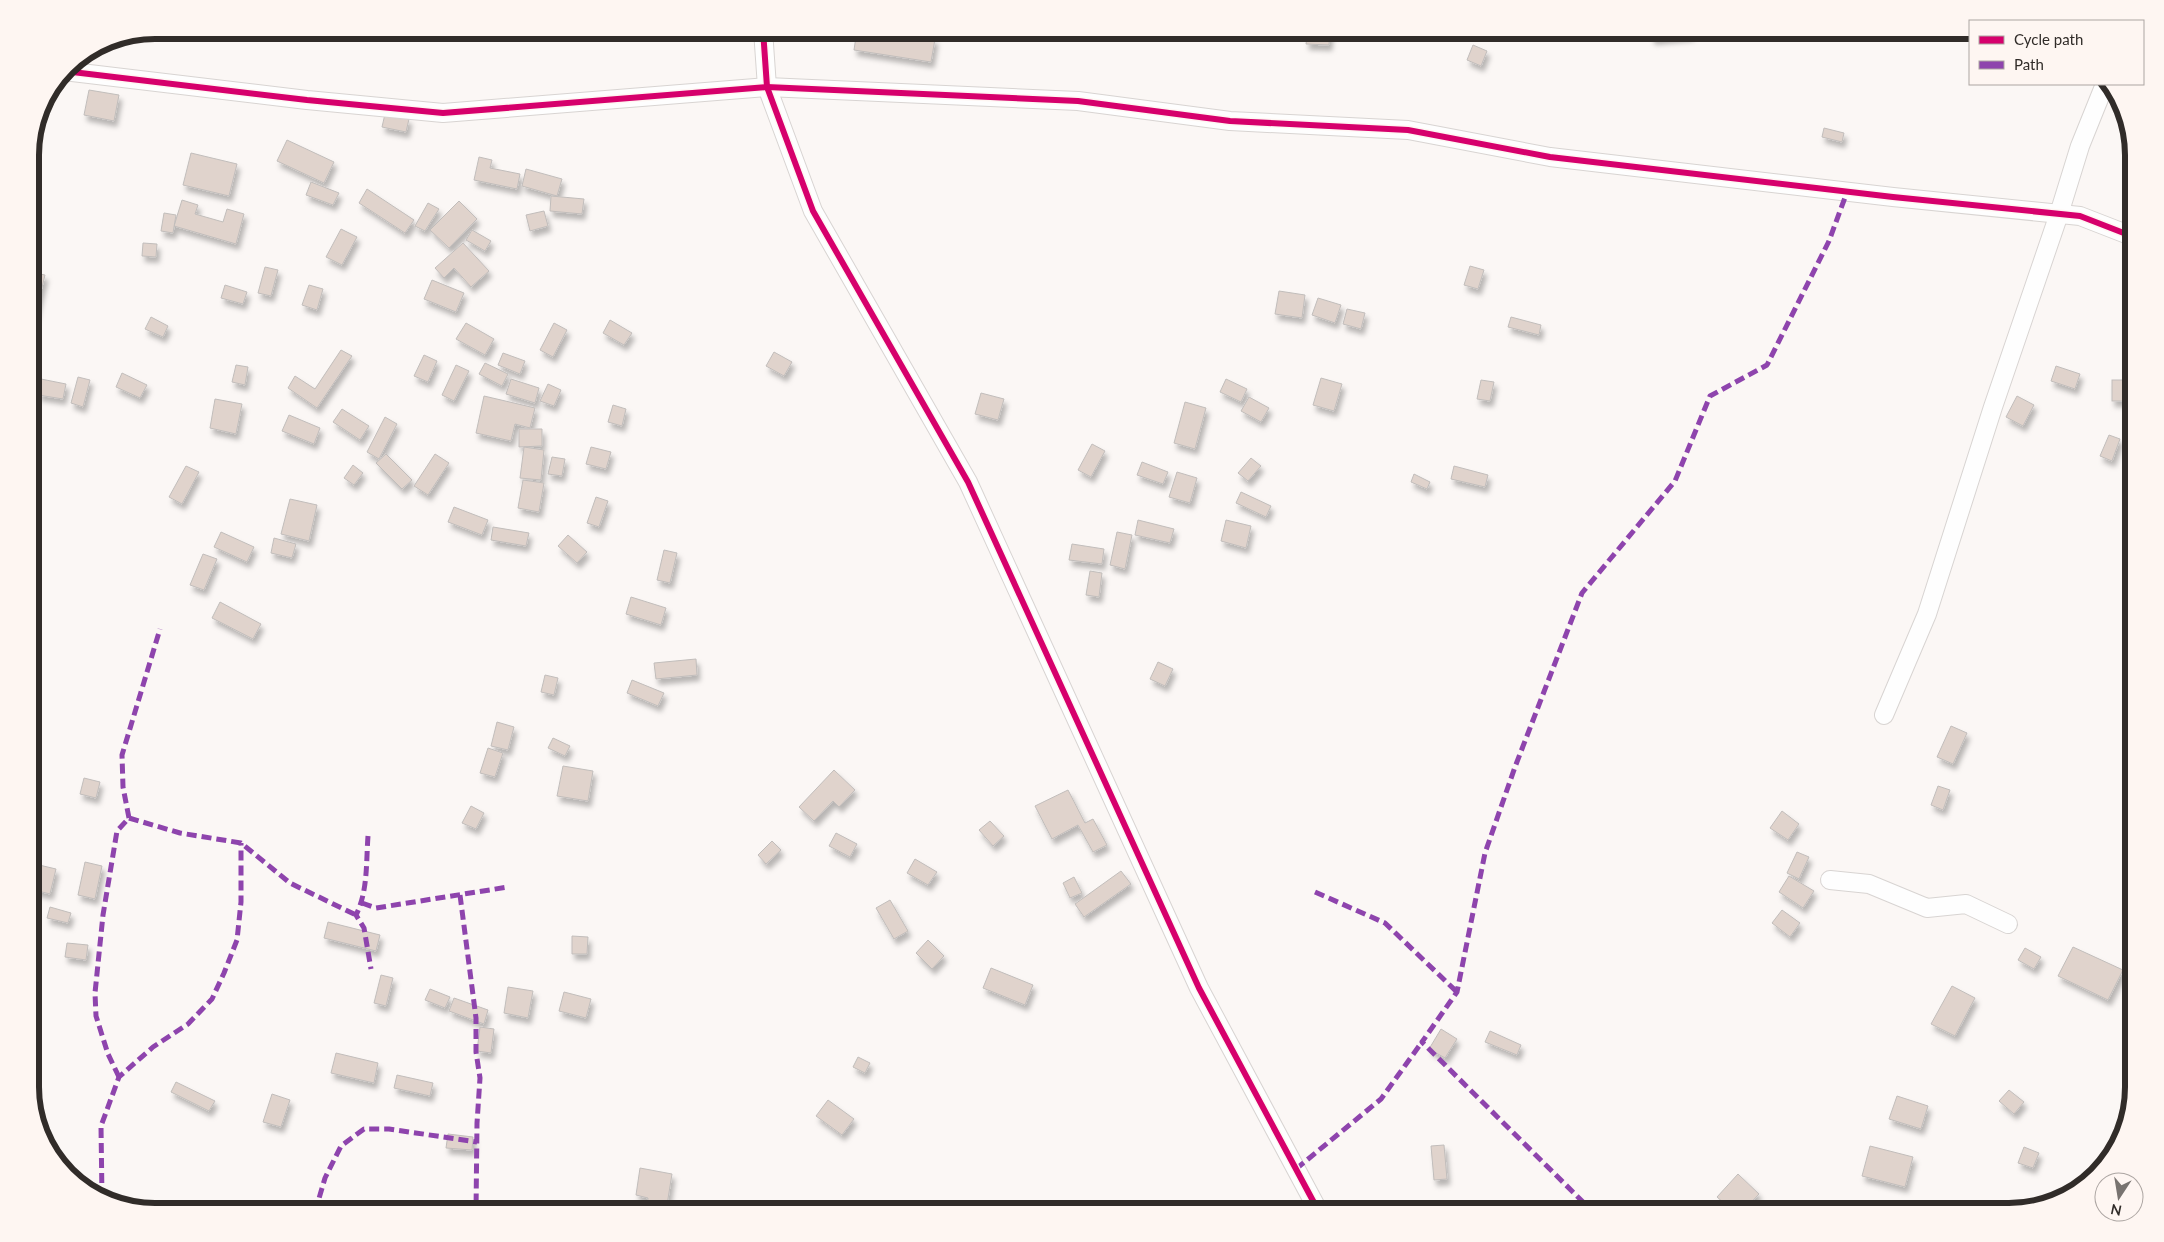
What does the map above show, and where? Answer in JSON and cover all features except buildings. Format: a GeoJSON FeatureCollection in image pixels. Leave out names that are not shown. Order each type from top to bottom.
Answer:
{"type":"FeatureCollection","features":[{"type":"Feature","properties":{"kind":"street"},"geometry":{"type":"LineString","coordinates":[[764,39],[767,87],[813,211],[968,482],[1199,988],[1315,1203]]}},
{"type":"Feature","properties":{"kind":"street"},"geometry":{"type":"LineString","coordinates":[[74,72],[307,100],[443,113],[767,87],[1078,101],[1230,121],[1408,130],[1550,157],[1893,198],[2080,216],[2125,234]]}},
{"type":"Feature","properties":{"kind":"street"},"geometry":{"type":"LineString","coordinates":[[1884,715],[1927,614],[1992,406],[2059,214],[2080,146],[2103,87]]}},
{"type":"Feature","properties":{"kind":"street"},"geometry":{"type":"LineString","coordinates":[[1830,880],[1868,884],[1927,908],[1966,904],[2008,924]]}},
{"type":"Feature","properties":{"kind":"marked path"},"geometry":{"type":"LineString","coordinates":[[1584,1203],[1422,1042],[1457,992],[1485,853],[1515,767],[1582,593],[1675,481],[1710,396],[1767,365],[1829,241],[1847,192]]}},
{"type":"Feature","properties":{"kind":"marked path"},"geometry":{"type":"LineString","coordinates":[[129,818],[123,787],[122,755],[160,629]]}},
{"type":"Feature","properties":{"kind":"marked path"},"geometry":{"type":"LineString","coordinates":[[129,818],[180,833],[241,843],[290,883],[356,915]]}},
{"type":"Feature","properties":{"kind":"marked path"},"geometry":{"type":"LineString","coordinates":[[119,1077],[108,1054],[96,1016],[95,993],[103,915],[117,831],[129,818]]}},
{"type":"Feature","properties":{"kind":"marked path"},"geometry":{"type":"LineString","coordinates":[[368,836],[365,887],[356,915],[364,928],[371,969]]}},
{"type":"Feature","properties":{"kind":"marked path"},"geometry":{"type":"LineString","coordinates":[[102,1190],[101,1126],[119,1077],[153,1047],[188,1024],[212,999],[224,973],[237,940],[241,902],[241,843]]}},
{"type":"Feature","properties":{"kind":"marked path"},"geometry":{"type":"LineString","coordinates":[[362,903],[376,908],[508,887]]}},
{"type":"Feature","properties":{"kind":"marked path"},"geometry":{"type":"LineString","coordinates":[[1315,892],[1385,923],[1457,992]]}},
{"type":"Feature","properties":{"kind":"marked path"},"geometry":{"type":"LineString","coordinates":[[460,895],[476,1018],[476,1052],[480,1078],[477,1123],[476,1203]]}},
{"type":"Feature","properties":{"kind":"marked path"},"geometry":{"type":"LineString","coordinates":[[1296,1169],[1381,1099],[1422,1042]]}},
{"type":"Feature","properties":{"kind":"marked path"},"geometry":{"type":"LineString","coordinates":[[318,1203],[325,1178],[341,1146],[364,1129],[389,1129],[477,1142]]}},
{"type":"Feature","properties":{"kind":"cycle path"},"geometry":{"type":"LineString","coordinates":[[764,39],[767,87],[813,211],[968,482],[1199,988],[1314,1203]]}},
{"type":"Feature","properties":{"kind":"cycle path"},"geometry":{"type":"LineString","coordinates":[[74,72],[307,100],[443,113],[767,87],[1078,101],[1230,121],[1408,130],[1550,157],[1893,197],[2080,216],[2125,234]]}}]}
